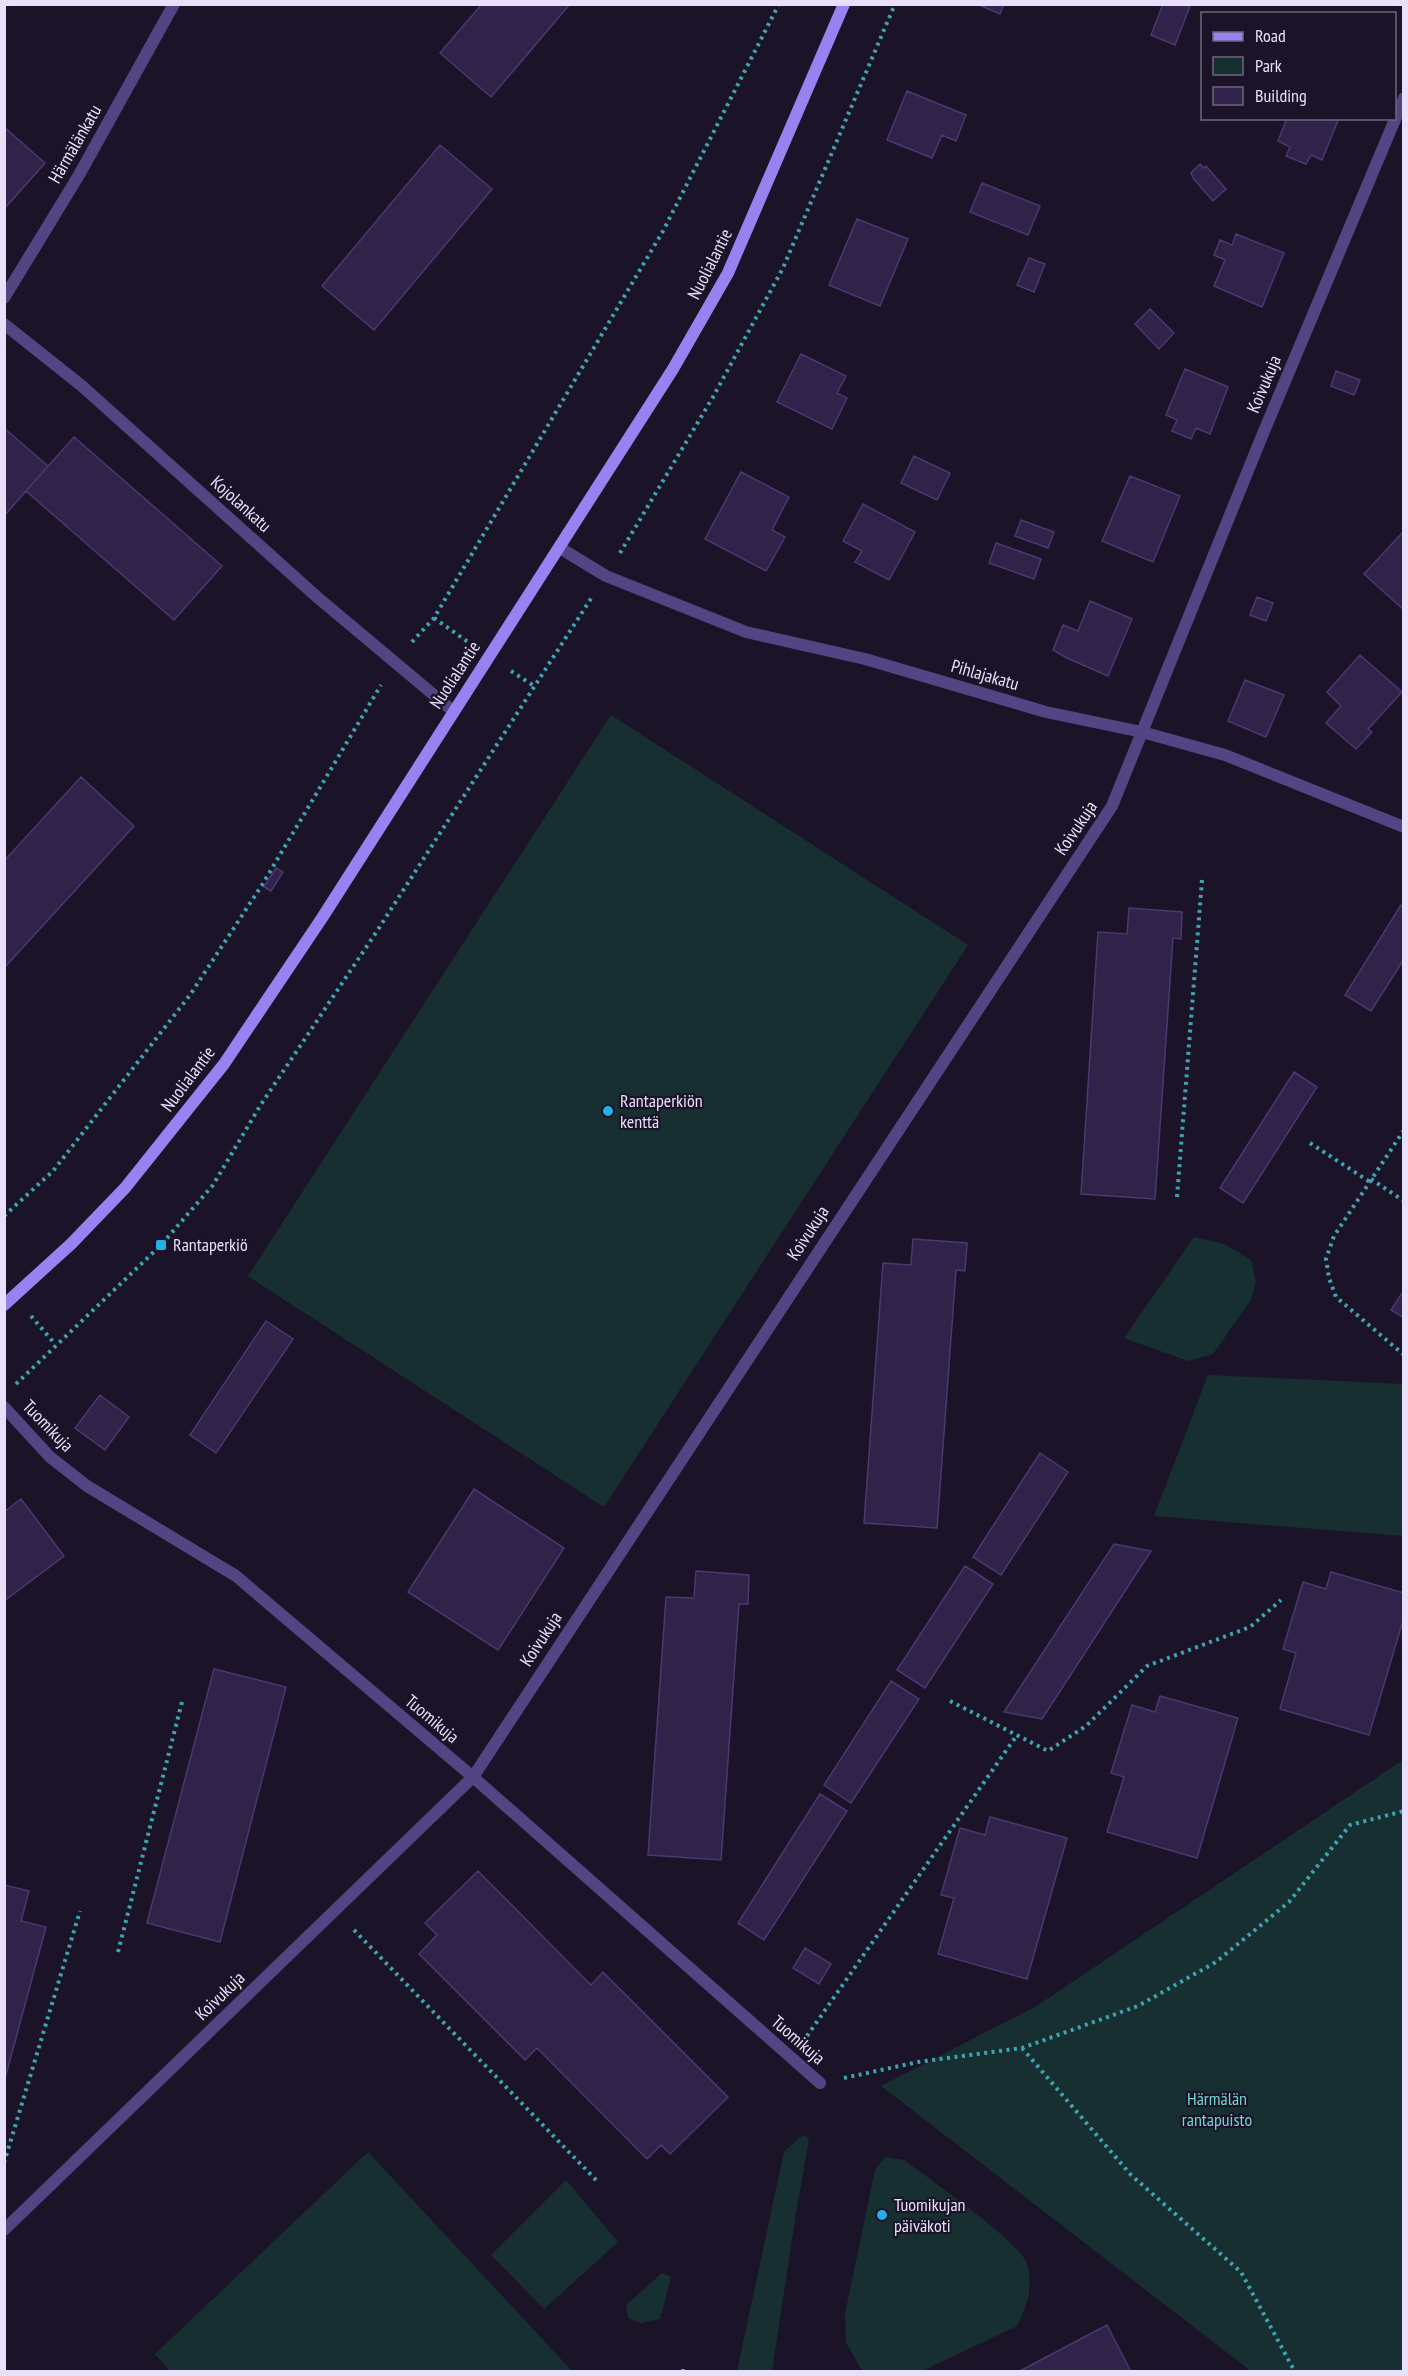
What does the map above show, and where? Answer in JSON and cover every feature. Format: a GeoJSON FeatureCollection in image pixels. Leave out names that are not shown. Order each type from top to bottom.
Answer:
{"type":"FeatureCollection","features":[{"type":"Feature","properties":{"kind":"street","name":"Härmälänkatu"},"geometry":{"type":"LineString","coordinates":[[4,298],[79,175],[174,4]]}},
{"type":"Feature","properties":{"kind":"street","name":"Nuolialantie"},"geometry":{"type":"LineString","coordinates":[[4,1305],[71,1244],[125,1188],[224,1064],[322,918],[673,369],[728,273],[844,4]]}},
{"type":"Feature","properties":{"kind":"street","name":"Koivukuja"},"geometry":{"type":"LineString","coordinates":[[1396,117],[1404,98]]}},
{"type":"Feature","properties":{"kind":"street","name":"Koivukuja"},"geometry":{"type":"LineString","coordinates":[[4,2230],[473,1777],[1112,806],[1265,428],[1395,120]]}},
{"type":"Feature","properties":{"kind":"street","name":"Kojolankatu"},"geometry":{"type":"LineString","coordinates":[[4,324],[82,386],[317,597],[453,711]]}},
{"type":"Feature","properties":{"kind":"street","name":"Pihlajakatu"},"geometry":{"type":"LineString","coordinates":[[560,548],[606,576],[746,632],[865,659],[1046,712],[1143,732],[1225,755],[1404,827]]}},
{"type":"Feature","properties":{"kind":"street","name":"Tuomikuja"},"geometry":{"type":"LineString","coordinates":[[4,1407],[50,1457],[87,1486],[236,1576],[473,1777],[820,2083]]}},
{"type":"Feature","properties":{"kind":"path"},"geometry":{"type":"LineString","coordinates":[[4,1216],[52,1171],[190,995],[262,885],[394,662],[434,618],[663,231],[779,4]]}},
{"type":"Feature","properties":{"kind":"path"},"geometry":{"type":"LineString","coordinates":[[10,1389],[161,1245],[213,1185],[260,1106],[377,931],[606,576],[713,397],[783,268],[895,4]]}},
{"type":"Feature","properties":{"kind":"path"},"geometry":{"type":"LineString","coordinates":[[1177,1197],[1202,880]]}},
{"type":"Feature","properties":{"kind":"path"},"geometry":{"type":"LineString","coordinates":[[1404,1130],[1334,1236],[1326,1259],[1329,1278],[1336,1297],[1404,1355]]}},
{"type":"Feature","properties":{"kind":"path"},"geometry":{"type":"LineString","coordinates":[[1310,1143],[1404,1201]]}},
{"type":"Feature","properties":{"kind":"path"},"geometry":{"type":"LineString","coordinates":[[950,1701],[1048,1751],[1086,1726],[1147,1666],[1250,1626],[1281,1600]]}},
{"type":"Feature","properties":{"kind":"path"},"geometry":{"type":"LineString","coordinates":[[118,1952],[182,1702]]}},
{"type":"Feature","properties":{"kind":"path"},"geometry":{"type":"LineString","coordinates":[[791,2058],[1017,1735]]}},
{"type":"Feature","properties":{"kind":"path"},"geometry":{"type":"LineString","coordinates":[[820,2083],[918,2062],[1022,2048],[1138,2006],[1216,1962],[1289,1902],[1350,1824],[1404,1811]]}},
{"type":"Feature","properties":{"kind":"path"},"geometry":{"type":"LineString","coordinates":[[334,1910],[598,2182]]}},
{"type":"Feature","properties":{"kind":"path"},"geometry":{"type":"LineString","coordinates":[[4,2163],[80,1911]]}},
{"type":"Feature","properties":{"kind":"path"},"geometry":{"type":"LineString","coordinates":[[1022,2048],[1131,2175],[1241,2272],[1295,2372]]}},
{"type":"Feature","properties":{"kind":"green space","name":"Rantaperkiön kenttä"},"geometry":{"type":"Polygon","coordinates":[[[611,715],[968,945],[604,1507],[248,1276],[611,715]]]}},
{"type":"Feature","properties":{"kind":"green space"},"geometry":{"type":"Polygon","coordinates":[[[1194,1237],[1224,1244],[1251,1260],[1256,1282],[1251,1300],[1213,1354],[1188,1361],[1124,1338],[1194,1237]]]}},
{"type":"Feature","properties":{"kind":"green space"},"geometry":{"type":"Polygon","coordinates":[[[1208,1375],[1403,1384],[1403,1536],[1154,1516],[1208,1375]]]}},
{"type":"Feature","properties":{"kind":"green space","name":"Härmälän rantapuisto"},"geometry":{"type":"Polygon","coordinates":[[[1403,1760],[1403,2371],[1251,2371],[881,2086],[1035,2007],[1403,1760]]]}},
{"type":"Feature","properties":{"kind":"green space"},"geometry":{"type":"Polygon","coordinates":[[[806,2136],[809,2139],[772,2371],[737,2371],[784,2152],[800,2137],[806,2136]]]}},
{"type":"Feature","properties":{"kind":"green space"},"geometry":{"type":"Polygon","coordinates":[[[368,2152],[572,2371],[171,2372],[155,2354],[368,2152]]]}},
{"type":"Feature","properties":{"kind":"green space"},"geometry":{"type":"Polygon","coordinates":[[[885,2157],[904,2160],[991,2226],[1021,2254],[1029,2273],[1028,2296],[1017,2326],[924,2370],[865,2371],[861,2369],[846,2342],[845,2314],[875,2170],[885,2157]]]}},
{"type":"Feature","properties":{"kind":"green space"},"geometry":{"type":"Polygon","coordinates":[[[566,2180],[618,2242],[544,2309],[491,2255],[566,2180]]]}},
{"type":"Feature","properties":{"kind":"green space"},"geometry":{"type":"Polygon","coordinates":[[[662,2273],[671,2277],[660,2319],[641,2323],[628,2318],[626,2305],[662,2273]]]}},
{"type":"Feature","properties":{"kind":"building"},"geometry":{"type":"Polygon","coordinates":[[[482,4],[570,4],[491,97],[440,53],[482,4]]]}},
{"type":"Feature","properties":{"kind":"building"},"geometry":{"type":"Polygon","coordinates":[[[977,4],[1004,4],[1000,14],[977,4]]]}},
{"type":"Feature","properties":{"kind":"building"},"geometry":{"type":"Polygon","coordinates":[[[1163,4],[1190,6],[1175,45],[1151,35],[1163,4]]]}},
{"type":"Feature","properties":{"kind":"building"},"geometry":{"type":"Polygon","coordinates":[[[907,91],[966,115],[956,141],[942,135],[932,158],[887,140],[907,91]]]}},
{"type":"Feature","properties":{"kind":"building"},"geometry":{"type":"Polygon","coordinates":[[[1286,120],[1338,120],[1322,160],[1311,155],[1306,164],[1286,156],[1290,147],[1278,141],[1286,120]]]}},
{"type":"Feature","properties":{"kind":"building"},"geometry":{"type":"Polygon","coordinates":[[[4,127],[45,163],[4,209],[4,127]]]}},
{"type":"Feature","properties":{"kind":"building"},"geometry":{"type":"Polygon","coordinates":[[[440,145],[492,189],[374,330],[322,286],[440,145]]]}},
{"type":"Feature","properties":{"kind":"building"},"geometry":{"type":"Polygon","coordinates":[[[1200,164],[1204,168],[1206,166],[1226,189],[1213,201],[1191,173],[1200,164]]]}},
{"type":"Feature","properties":{"kind":"building"},"geometry":{"type":"Polygon","coordinates":[[[982,183],[1040,206],[1028,235],[970,212],[982,183]]]}},
{"type":"Feature","properties":{"kind":"building"},"geometry":{"type":"Polygon","coordinates":[[[857,219],[908,239],[880,306],[829,285],[857,219]]]}},
{"type":"Feature","properties":{"kind":"building"},"geometry":{"type":"Polygon","coordinates":[[[1236,234],[1284,253],[1262,307],[1214,286],[1225,260],[1214,255],[1220,240],[1232,245],[1236,234]]]}},
{"type":"Feature","properties":{"kind":"building"},"geometry":{"type":"Polygon","coordinates":[[[1029,258],[1045,264],[1034,292],[1017,285],[1029,258]]]}},
{"type":"Feature","properties":{"kind":"building"},"geometry":{"type":"Polygon","coordinates":[[[1150,309],[1174,333],[1159,349],[1135,324],[1150,309]]]}},
{"type":"Feature","properties":{"kind":"building"},"geometry":{"type":"Polygon","coordinates":[[[801,354],[846,376],[837,393],[847,398],[832,429],[777,402],[801,354]]]}},
{"type":"Feature","properties":{"kind":"building"},"geometry":{"type":"Polygon","coordinates":[[[1185,369],[1228,387],[1210,434],[1196,428],[1191,439],[1172,431],[1177,420],[1166,415],[1185,369]]]}},
{"type":"Feature","properties":{"kind":"building"},"geometry":{"type":"Polygon","coordinates":[[[1336,371],[1360,380],[1354,395],[1331,386],[1336,371]]]}},
{"type":"Feature","properties":{"kind":"building"},"geometry":{"type":"Polygon","coordinates":[[[4,428],[48,466],[4,516],[4,428]]]}},
{"type":"Feature","properties":{"kind":"building"},"geometry":{"type":"Polygon","coordinates":[[[74,437],[222,566],[174,620],[26,491],[74,437]]]}},
{"type":"Feature","properties":{"kind":"building"},"geometry":{"type":"Polygon","coordinates":[[[914,456],[950,473],[937,500],[901,483],[914,456]]]}},
{"type":"Feature","properties":{"kind":"building"},"geometry":{"type":"Polygon","coordinates":[[[741,472],[789,497],[772,530],[785,537],[766,571],[705,539],[741,472]]]}},
{"type":"Feature","properties":{"kind":"building"},"geometry":{"type":"Polygon","coordinates":[[[1130,476],[1180,496],[1153,562],[1102,541],[1130,476]]]}},
{"type":"Feature","properties":{"kind":"building"},"geometry":{"type":"Polygon","coordinates":[[[863,504],[915,532],[889,580],[855,562],[862,551],[843,541],[863,504]]]}},
{"type":"Feature","properties":{"kind":"building"},"geometry":{"type":"Polygon","coordinates":[[[1021,520],[1054,532],[1048,548],[1015,536],[1021,520]]]}},
{"type":"Feature","properties":{"kind":"building"},"geometry":{"type":"Polygon","coordinates":[[[1404,531],[1404,610],[1364,574],[1404,531]]]}},
{"type":"Feature","properties":{"kind":"building"},"geometry":{"type":"Polygon","coordinates":[[[996,543],[1041,559],[1034,579],[989,563],[996,543]]]}},
{"type":"Feature","properties":{"kind":"building"},"geometry":{"type":"Polygon","coordinates":[[[1257,597],[1273,603],[1266,621],[1250,615],[1257,597]]]}},
{"type":"Feature","properties":{"kind":"building"},"geometry":{"type":"Polygon","coordinates":[[[1090,601],[1132,619],[1108,676],[1053,650],[1063,625],[1078,631],[1090,601]]]}},
{"type":"Feature","properties":{"kind":"building"},"geometry":{"type":"Polygon","coordinates":[[[1360,655],[1402,692],[1368,729],[1372,732],[1356,749],[1326,723],[1341,706],[1327,692],[1360,655]]]}},
{"type":"Feature","properties":{"kind":"building"},"geometry":{"type":"Polygon","coordinates":[[[1245,680],[1284,695],[1266,737],[1228,721],[1245,680]]]}},
{"type":"Feature","properties":{"kind":"building"},"geometry":{"type":"Polygon","coordinates":[[[81,777],[134,826],[4,968],[4,861],[81,777]]]}},
{"type":"Feature","properties":{"kind":"building"},"geometry":{"type":"Polygon","coordinates":[[[276,868],[283,872],[271,891],[264,887],[276,868]]]}},
{"type":"Feature","properties":{"kind":"building"},"geometry":{"type":"Polygon","coordinates":[[[1401,905],[1404,907],[1404,959],[1371,1011],[1345,995],[1401,905]]]}},
{"type":"Feature","properties":{"kind":"building"},"geometry":{"type":"Polygon","coordinates":[[[1129,908],[1182,912],[1181,939],[1173,938],[1155,1199],[1081,1194],[1098,932],[1127,934],[1129,908]]]}},
{"type":"Feature","properties":{"kind":"building"},"geometry":{"type":"Polygon","coordinates":[[[1294,1072],[1317,1087],[1243,1203],[1220,1188],[1294,1072]]]}},
{"type":"Feature","properties":{"kind":"building"},"geometry":{"type":"Polygon","coordinates":[[[913,1239],[967,1243],[965,1271],[956,1270],[937,1528],[864,1523],[883,1263],[911,1265],[913,1239]]]}},
{"type":"Feature","properties":{"kind":"building"},"geometry":{"type":"Polygon","coordinates":[[[1404,1290],[1404,1318],[1391,1310],[1404,1290]]]}},
{"type":"Feature","properties":{"kind":"building"},"geometry":{"type":"Polygon","coordinates":[[[266,1321],[293,1339],[216,1453],[190,1435],[266,1321]]]}},
{"type":"Feature","properties":{"kind":"building"},"geometry":{"type":"Polygon","coordinates":[[[100,1395],[129,1417],[105,1450],[75,1428],[100,1395]]]}},
{"type":"Feature","properties":{"kind":"building"},"geometry":{"type":"Polygon","coordinates":[[[1040,1453],[1068,1472],[1001,1575],[973,1557],[1040,1453]]]}},
{"type":"Feature","properties":{"kind":"building"},"geometry":{"type":"Polygon","coordinates":[[[474,1489],[564,1548],[498,1650],[408,1592],[474,1489]]]}},
{"type":"Feature","properties":{"kind":"building"},"geometry":{"type":"Polygon","coordinates":[[[21,1499],[64,1556],[4,1601],[4,1512],[21,1499]]]}},
{"type":"Feature","properties":{"kind":"building"},"geometry":{"type":"Polygon","coordinates":[[[1114,1544],[1151,1551],[1042,1719],[1004,1712],[1114,1544]]]}},
{"type":"Feature","properties":{"kind":"building"},"geometry":{"type":"Polygon","coordinates":[[[965,1566],[993,1584],[925,1688],[897,1670],[965,1566]]]}},
{"type":"Feature","properties":{"kind":"building"},"geometry":{"type":"Polygon","coordinates":[[[696,1571],[749,1575],[748,1604],[739,1604],[721,1860],[648,1855],[666,1597],[694,1598],[696,1571]]]}},
{"type":"Feature","properties":{"kind":"building"},"geometry":{"type":"Polygon","coordinates":[[[1331,1572],[1404,1593],[1404,1617],[1369,1735],[1280,1709],[1296,1653],[1283,1649],[1303,1582],[1326,1589],[1331,1572]]]}},
{"type":"Feature","properties":{"kind":"building"},"geometry":{"type":"Polygon","coordinates":[[[214,1669],[286,1687],[220,1942],[147,1923],[214,1669]]]}},
{"type":"Feature","properties":{"kind":"building"},"geometry":{"type":"Polygon","coordinates":[[[891,1681],[919,1699],[851,1803],[824,1785],[891,1681]]]}},
{"type":"Feature","properties":{"kind":"building"},"geometry":{"type":"Polygon","coordinates":[[[1160,1696],[1238,1718],[1197,1858],[1107,1832],[1124,1777],[1111,1773],[1132,1705],[1155,1712],[1160,1696]]]}},
{"type":"Feature","properties":{"kind":"building"},"geometry":{"type":"Polygon","coordinates":[[[820,1794],[847,1811],[764,1940],[738,1923],[820,1794]]]}},
{"type":"Feature","properties":{"kind":"building"},"geometry":{"type":"Polygon","coordinates":[[[990,1817],[1067,1838],[1027,1979],[938,1954],[954,1898],[941,1895],[960,1828],[985,1835],[990,1817]]]}},
{"type":"Feature","properties":{"kind":"building"},"geometry":{"type":"Polygon","coordinates":[[[478,1871],[591,1985],[603,1972],[728,2097],[670,2154],[661,2145],[647,2159],[537,2048],[525,2060],[419,1954],[437,1935],[425,1923],[478,1871]]]}},
{"type":"Feature","properties":{"kind":"building"},"geometry":{"type":"Polygon","coordinates":[[[4,1885],[29,1891],[21,1921],[46,1927],[4,2082],[4,1885]]]}},
{"type":"Feature","properties":{"kind":"building"},"geometry":{"type":"Polygon","coordinates":[[[805,1948],[831,1964],[819,1984],[793,1968],[805,1948]]]}},
{"type":"Feature","properties":{"kind":"building"},"geometry":{"type":"Polygon","coordinates":[[[1107,2325],[1131,2372],[1018,2372],[1107,2325]]]}},
{"type":"Feature","properties":{"kind":"place","name":"Rantaperkiön kenttä"},"geometry":{"type":"Point","coordinates":[608,1111]}},
{"type":"Feature","properties":{"kind":"place","name":"Rantaperkiö"},"geometry":{"type":"Point","coordinates":[161,1245]}},
{"type":"Feature","properties":{"kind":"place","name":"Tuomikujan päiväkoti"},"geometry":{"type":"Point","coordinates":[882,2215]}}]}
